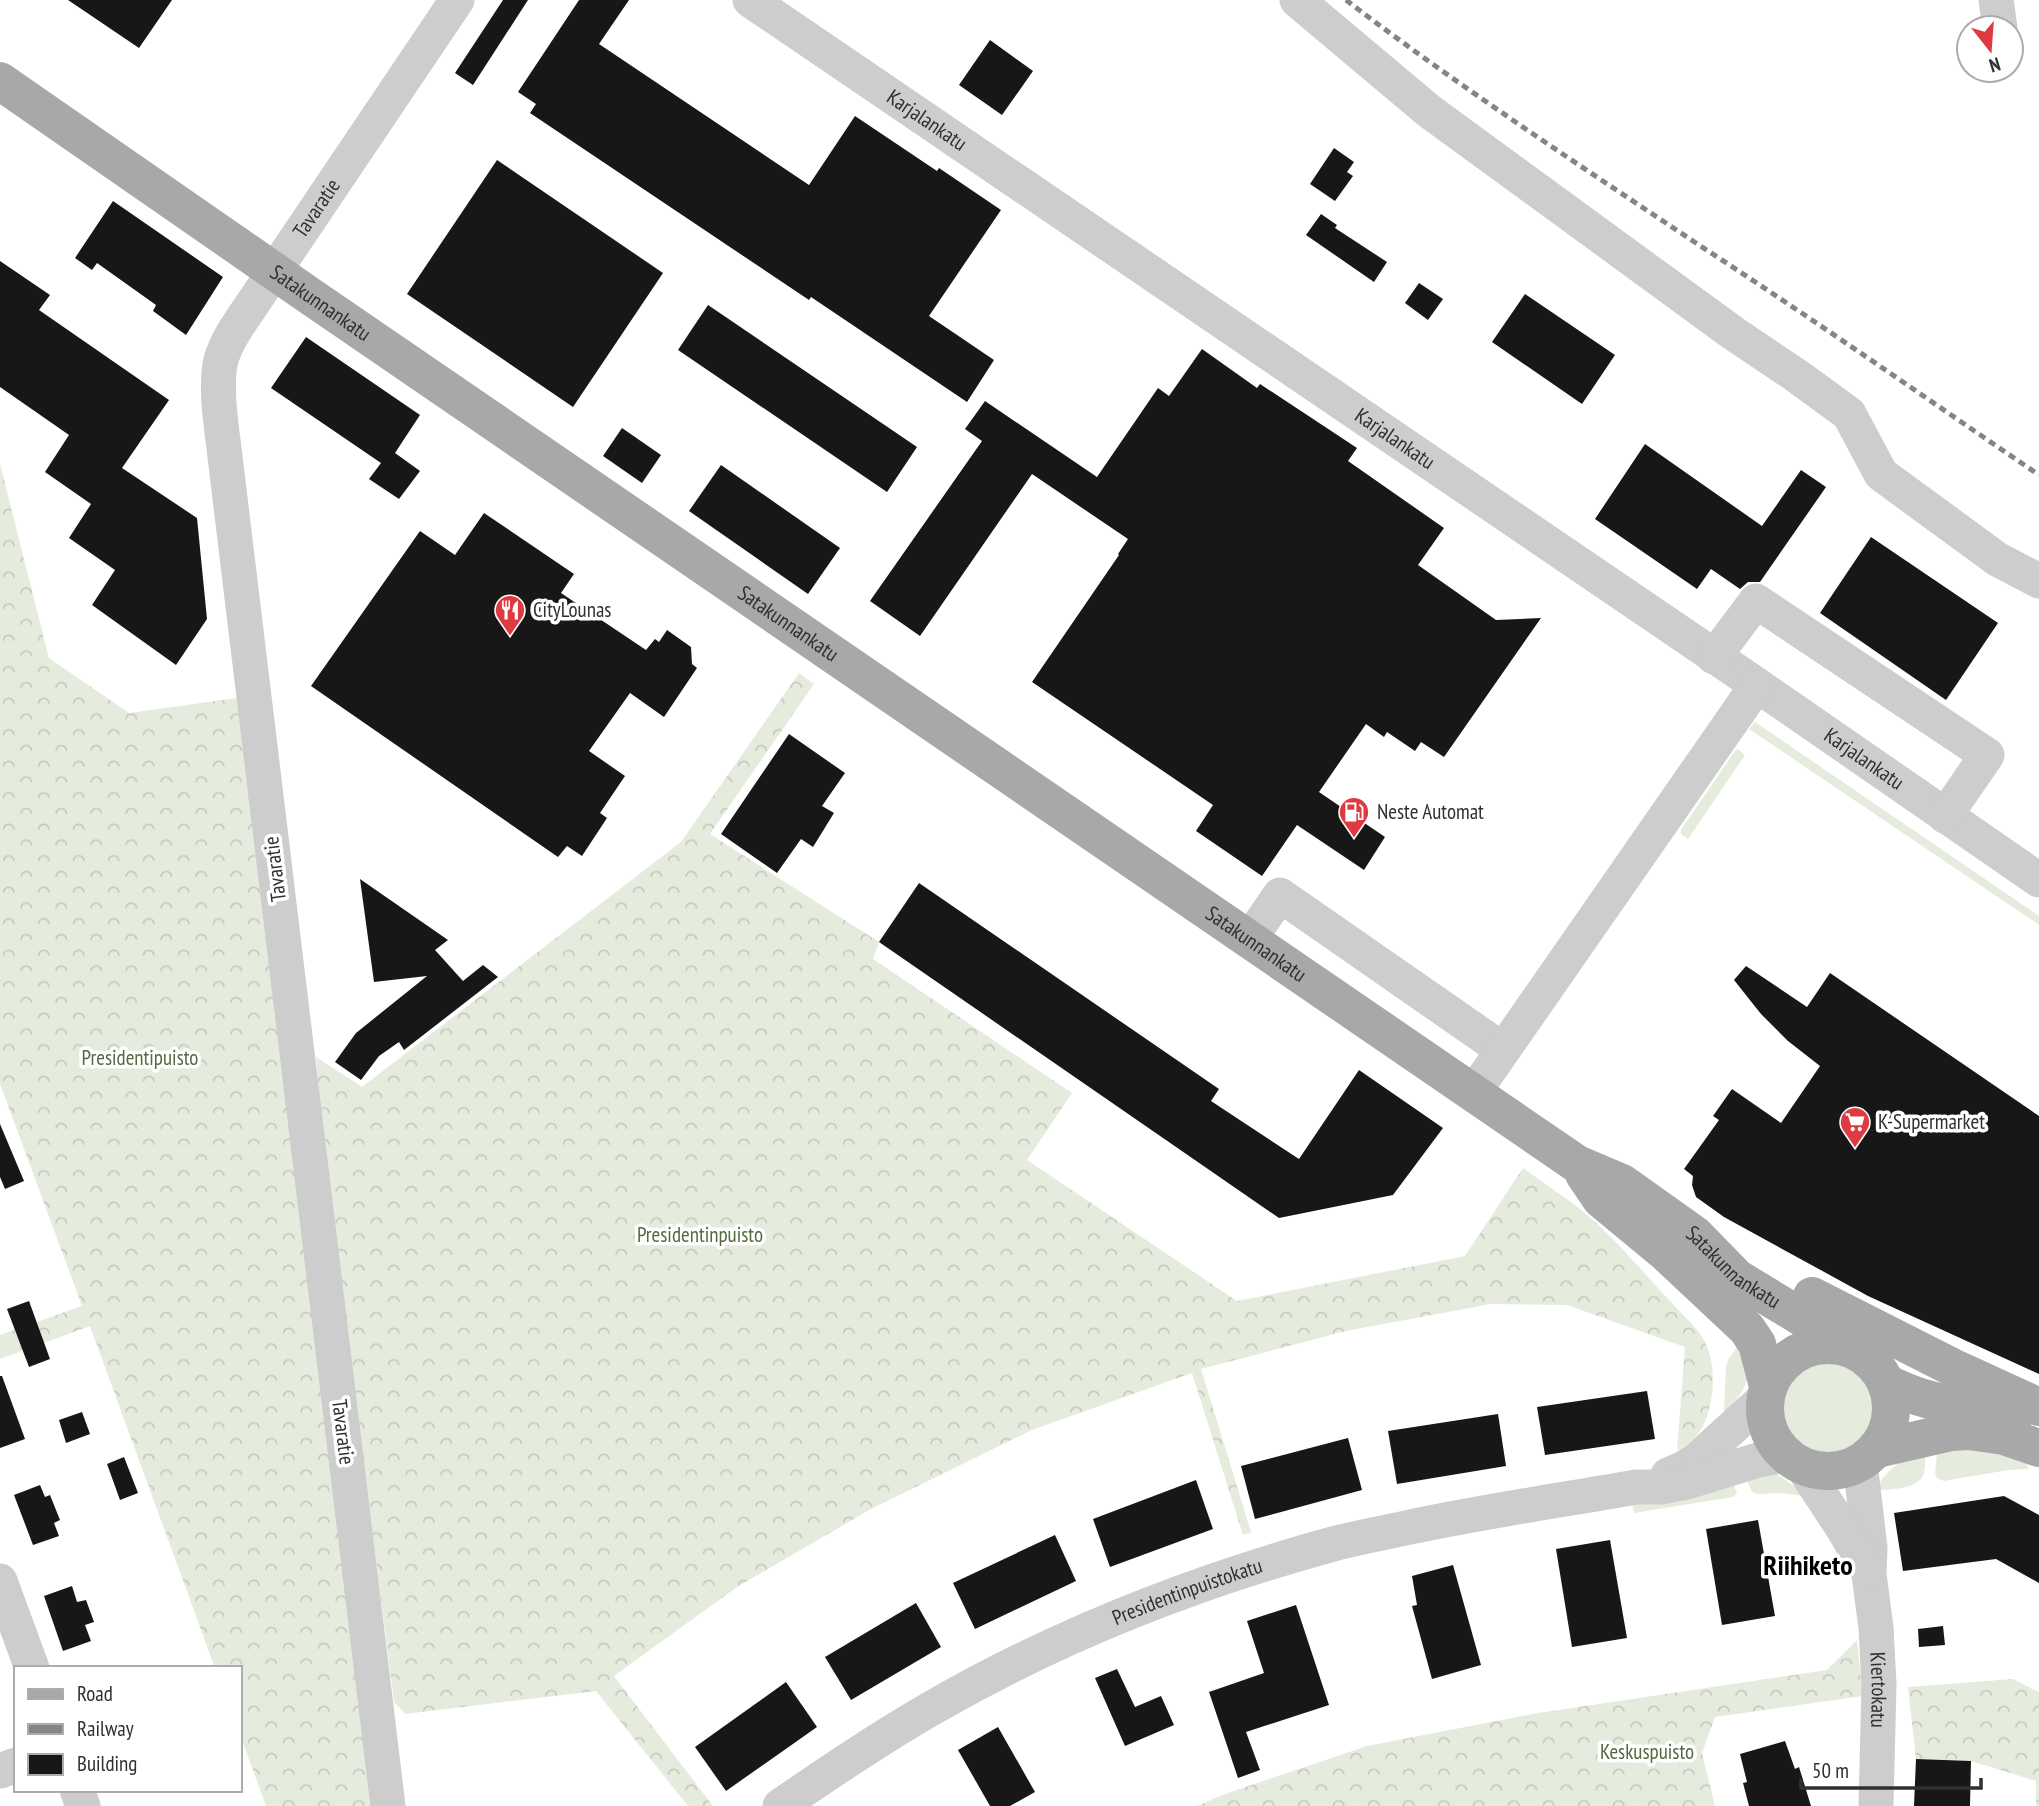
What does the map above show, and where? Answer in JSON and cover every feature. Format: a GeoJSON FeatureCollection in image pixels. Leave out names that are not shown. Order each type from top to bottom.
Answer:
{"type":"FeatureCollection","features":[{"type":"Feature","properties":{"kind":"main road","name":"Satakunnankatu"},"geometry":{"type":"LineString","coordinates":[[0,81],[1577,1164],[1622,1183],[1695,1234],[1737,1278],[1854,1349]]}},
{"type":"Feature","properties":{"kind":"main road","name":"Satakunnankatu"},"geometry":{"type":"LineString","coordinates":[[1577,1164],[1601,1199],[1665,1251],[1747,1329],[1757,1344],[1767,1391]]}},
{"type":"Feature","properties":{"kind":"main road"},"geometry":{"type":"LineString","coordinates":[[1695,1234],[1855,1319],[2039,1407]]}},
{"type":"Feature","properties":{"kind":"main road"},"geometry":{"type":"LineString","coordinates":[[1869,1456],[1889,1426],[1892,1401],[1888,1384],[1881,1372],[1869,1359],[1854,1349],[1832,1344],[1809,1347],[1790,1357],[1776,1371],[1767,1391],[1764,1406],[1767,1427],[1778,1448],[1794,1461],[1823,1472],[1845,1470],[1869,1456],[1951,1433],[1969,1431],[2004,1436],[2039,1448]]}},
{"type":"Feature","properties":{"kind":"main road"},"geometry":{"type":"LineString","coordinates":[[1888,1384],[1914,1396],[1940,1402],[2005,1409],[2039,1419]]}},
{"type":"Feature","properties":{"kind":"street","name":"Tavaratie"},"geometry":{"type":"LineString","coordinates":[[388,1806],[219,391],[221,359],[229,342],[457,0]]}},
{"type":"Feature","properties":{"kind":"street","name":"Karjalankatu"},"geometry":{"type":"LineString","coordinates":[[750,0],[2039,880]]}},
{"type":"Feature","properties":{"kind":"street"},"geometry":{"type":"LineString","coordinates":[[1297,0],[1429,111],[1733,333],[1849,414],[1881,474],[1997,559],[2039,581]]}},
{"type":"Feature","properties":{"kind":"street"},"geometry":{"type":"LineString","coordinates":[[1714,657],[1756,601],[1987,755],[1945,816]]}},
{"type":"Feature","properties":{"kind":"street"},"geometry":{"type":"LineString","coordinates":[[1474,1092],[1756,685]]}},
{"type":"Feature","properties":{"kind":"street"},"geometry":{"type":"LineString","coordinates":[[1249,940],[1280,895],[1503,1050]]}},
{"type":"Feature","properties":{"kind":"street","name":"Presidentinpuistokatu"},"geometry":{"type":"LineString","coordinates":[[1636,1487],[1684,1468],[1699,1458],[1767,1391]]}},
{"type":"Feature","properties":{"kind":"street","name":"Kiertokatu"},"geometry":{"type":"LineString","coordinates":[[1869,1456],[1869,1574],[1879,1684],[1876,1806]]}},
{"type":"Feature","properties":{"kind":"street","name":"Presidentinpuistokatu"},"geometry":{"type":"LineString","coordinates":[[780,1806],[932,1707],[1018,1663],[1097,1626],[1250,1569],[1336,1543],[1445,1520],[1636,1487],[1661,1487],[1687,1482],[1758,1460],[1794,1461]]}},
{"type":"Feature","properties":{"kind":"street","name":"Kiertokatu"},"geometry":{"type":"LineString","coordinates":[[1794,1461],[1844,1530],[1869,1574]]}},
{"type":"Feature","properties":{"kind":"street"},"geometry":{"type":"LineString","coordinates":[[0,1581],[31,1666]]}},
{"type":"Feature","properties":{"kind":"green space","name":"Presidentipuisto"},"geometry":{"type":"Polygon","coordinates":[[[0,464],[49,658],[129,713],[237,698],[372,1806],[266,1806],[242,1740],[242,1666],[214,1666],[90,1326],[0,1359],[0,1335],[82,1306],[0,1084],[0,464]]]}},
{"type":"Feature","properties":{"kind":"green space","name":"Presidentinpuisto"},"geometry":{"type":"Polygon","coordinates":[[[799,673],[814,684],[710,834],[879,942],[873,959],[1072,1093],[1027,1160],[1237,1301],[1465,1256],[1523,1168],[1576,1206],[1601,1228],[1703,1338],[1712,1365],[1712,1392],[1706,1419],[1695,1438],[1677,1450],[1685,1347],[1567,1305],[1491,1304],[1346,1331],[1201,1369],[1251,1532],[1243,1535],[1192,1373],[1032,1430],[871,1509],[737,1587],[614,1676],[713,1806],[688,1806],[596,1691],[405,1714],[394,1702],[325,1160],[316,1057],[362,1087],[681,842],[799,673]]]}},
{"type":"Feature","properties":{"kind":"green space"},"geometry":{"type":"Polygon","coordinates":[[[1755,722],[2039,916],[2039,925],[1749,729],[1755,722]]]}},
{"type":"Feature","properties":{"kind":"green space"},"geometry":{"type":"Polygon","coordinates":[[[1738,749],[1745,755],[1688,839],[1681,834],[1681,830],[1738,749]]]}},
{"type":"Feature","properties":{"kind":"green space"},"geometry":{"type":"Polygon","coordinates":[[[1742,1341],[1748,1378],[1725,1416],[1726,1366],[1742,1341]]]}},
{"type":"Feature","properties":{"kind":"green space"},"geometry":{"type":"Polygon","coordinates":[[[1827,1359],[1846,1363],[1862,1374],[1873,1390],[1877,1409],[1873,1428],[1862,1444],[1846,1455],[1827,1459],[1808,1455],[1792,1444],[1781,1428],[1777,1409],[1781,1390],[1792,1374],[1808,1363],[1827,1359]]]}},
{"type":"Feature","properties":{"kind":"green space"},"geometry":{"type":"Polygon","coordinates":[[[1958,1439],[2026,1462],[2029,1469],[1944,1481],[1937,1478],[1935,1473],[1938,1443],[1958,1439]]]}},
{"type":"Feature","properties":{"kind":"green space"},"geometry":{"type":"Polygon","coordinates":[[[1926,1448],[1924,1473],[1919,1481],[1902,1488],[1876,1491],[1890,1470],[1926,1448]]]}},
{"type":"Feature","properties":{"kind":"green space"},"geometry":{"type":"Polygon","coordinates":[[[1768,1471],[1788,1481],[1804,1496],[1752,1492],[1744,1473],[1768,1471]]]}},
{"type":"Feature","properties":{"kind":"green space"},"geometry":{"type":"Polygon","coordinates":[[[1731,1477],[1737,1493],[1733,1497],[1634,1513],[1632,1503],[1731,1477]]]}},
{"type":"Feature","properties":{"kind":"green space","name":"Keskuspuisto"},"geometry":{"type":"Polygon","coordinates":[[[1857,1640],[1863,1696],[1715,1717],[1702,1753],[1715,1806],[1197,1806],[1367,1746],[1538,1713],[1827,1670],[1857,1640]]]}},
{"type":"Feature","properties":{"kind":"green space"},"geometry":{"type":"Polygon","coordinates":[[[2013,1679],[2039,1692],[2039,1806],[2036,1806],[2036,1781],[1971,1761],[1916,1759],[1908,1687],[2013,1679]]]}},
{"type":"Feature","properties":{"kind":"building"},"geometry":{"type":"Polygon","coordinates":[[[68,0],[172,0],[139,48],[68,0]]]}},
{"type":"Feature","properties":{"kind":"building"},"geometry":{"type":"Polygon","coordinates":[[[503,0],[528,0],[473,85],[455,73],[503,0]]]}},
{"type":"Feature","properties":{"kind":"building"},"geometry":{"type":"Polygon","coordinates":[[[579,0],[629,0],[599,44],[809,185],[855,116],[1001,210],[929,316],[994,360],[967,402],[530,113],[536,104],[518,92],[579,0]]]}},
{"type":"Feature","properties":{"kind":"building"},"geometry":{"type":"Polygon","coordinates":[[[990,40],[1033,71],[1002,115],[959,85],[990,40]]]}},
{"type":"Feature","properties":{"kind":"building"},"geometry":{"type":"Polygon","coordinates":[[[1334,148],[1354,162],[1347,172],[1353,176],[1335,201],[1310,184],[1334,148]]]}},
{"type":"Feature","properties":{"kind":"building"},"geometry":{"type":"Polygon","coordinates":[[[497,160],[663,273],[573,407],[407,294],[497,160]]]}},
{"type":"Feature","properties":{"kind":"building"},"geometry":{"type":"Polygon","coordinates":[[[113,201],[223,277],[186,335],[153,311],[156,305],[97,263],[92,270],[75,258],[113,201]]]}},
{"type":"Feature","properties":{"kind":"building"},"geometry":{"type":"Polygon","coordinates":[[[1321,214],[1337,225],[1335,228],[1387,262],[1374,282],[1306,235],[1321,214]]]}},
{"type":"Feature","properties":{"kind":"building"},"geometry":{"type":"Polygon","coordinates":[[[0,261],[50,295],[39,310],[169,400],[122,468],[197,518],[207,619],[176,665],[92,605],[115,570],[69,538],[91,504],[45,472],[69,435],[0,387],[0,261]]]}},
{"type":"Feature","properties":{"kind":"building"},"geometry":{"type":"Polygon","coordinates":[[[1419,283],[1443,299],[1428,320],[1405,303],[1419,283]]]}},
{"type":"Feature","properties":{"kind":"building"},"geometry":{"type":"Polygon","coordinates":[[[1525,294],[1615,355],[1582,404],[1492,342],[1525,294]]]}},
{"type":"Feature","properties":{"kind":"building"},"geometry":{"type":"Polygon","coordinates":[[[708,305],[917,447],[887,492],[678,350],[708,305]]]}},
{"type":"Feature","properties":{"kind":"building"},"geometry":{"type":"Polygon","coordinates":[[[306,337],[420,415],[395,453],[420,471],[399,499],[369,479],[381,463],[271,388],[306,337]]]}},
{"type":"Feature","properties":{"kind":"building"},"geometry":{"type":"Polygon","coordinates":[[[1202,349],[1257,388],[1260,384],[1357,448],[1348,461],[1444,528],[1418,565],[1496,620],[1541,618],[1444,757],[1421,742],[1415,751],[1387,732],[1384,737],[1366,724],[1319,792],[1385,837],[1364,870],[1297,825],[1262,876],[1196,831],[1213,805],[1032,682],[1128,539],[1032,474],[920,636],[870,601],[982,441],[965,429],[985,401],[1097,477],[1158,388],[1169,396],[1202,349]]]}},
{"type":"Feature","properties":{"kind":"building"},"geometry":{"type":"Polygon","coordinates":[[[622,428],[661,455],[642,483],[603,456],[622,428]]]}},
{"type":"Feature","properties":{"kind":"building"},"geometry":{"type":"Polygon","coordinates":[[[1645,444],[1762,526],[1801,470],[1826,487],[1760,582],[1748,582],[1740,589],[1711,569],[1697,589],[1595,519],[1645,444]]]}},
{"type":"Feature","properties":{"kind":"building"},"geometry":{"type":"Polygon","coordinates":[[[721,465],[840,548],[808,594],[689,511],[721,465]]]}},
{"type":"Feature","properties":{"kind":"building"},"geometry":{"type":"Polygon","coordinates":[[[484,513],[574,574],[561,593],[646,650],[655,639],[659,642],[667,630],[691,647],[692,664],[697,668],[664,717],[630,693],[589,751],[625,776],[600,813],[607,818],[582,856],[567,846],[558,857],[311,686],[420,531],[455,555],[484,513]]]}},
{"type":"Feature","properties":{"kind":"building"},"geometry":{"type":"Polygon","coordinates":[[[1871,537],[1998,623],[1946,700],[1820,613],[1871,537]]]}},
{"type":"Feature","properties":{"kind":"building"},"geometry":{"type":"Polygon","coordinates":[[[789,734],[845,773],[822,806],[834,813],[813,847],[801,839],[777,873],[721,834],[789,734]]]}},
{"type":"Feature","properties":{"kind":"building"},"geometry":{"type":"Polygon","coordinates":[[[360,879],[448,940],[435,950],[463,981],[483,965],[498,977],[404,1050],[399,1042],[379,1056],[361,1080],[335,1062],[356,1033],[427,976],[374,982],[360,879]]]}},
{"type":"Feature","properties":{"kind":"building"},"geometry":{"type":"Polygon","coordinates":[[[919,883],[1219,1089],[1211,1101],[1299,1159],[1359,1070],[1443,1128],[1393,1195],[1279,1218],[879,942],[919,883]]]}},
{"type":"Feature","properties":{"kind":"building"},"geometry":{"type":"Polygon","coordinates":[[[1746,966],[1807,1007],[1830,973],[2039,1116],[2039,1374],[1868,1296],[1724,1217],[1696,1197],[1692,1185],[1693,1176],[1684,1169],[1719,1120],[1713,1116],[1732,1089],[1781,1123],[1820,1066],[1788,1041],[1761,1014],[1734,980],[1746,966]]]}},
{"type":"Feature","properties":{"kind":"building"},"geometry":{"type":"Polygon","coordinates":[[[0,1124],[24,1181],[5,1189],[0,1177],[0,1124]]]}},
{"type":"Feature","properties":{"kind":"building"},"geometry":{"type":"Polygon","coordinates":[[[29,1301],[50,1359],[29,1367],[7,1309],[29,1301]]]}},
{"type":"Feature","properties":{"kind":"building"},"geometry":{"type":"Polygon","coordinates":[[[0,1376],[25,1439],[0,1448],[0,1376]]]}},
{"type":"Feature","properties":{"kind":"building"},"geometry":{"type":"Polygon","coordinates":[[[1647,1391],[1655,1439],[1545,1455],[1537,1407],[1647,1391]]]}},
{"type":"Feature","properties":{"kind":"building"},"geometry":{"type":"Polygon","coordinates":[[[82,1412],[90,1434],[66,1443],[59,1420],[82,1412]]]}},
{"type":"Feature","properties":{"kind":"building"},"geometry":{"type":"Polygon","coordinates":[[[1498,1414],[1506,1466],[1397,1484],[1388,1431],[1498,1414]]]}},
{"type":"Feature","properties":{"kind":"building"},"geometry":{"type":"Polygon","coordinates":[[[1348,1438],[1362,1490],[1255,1519],[1241,1466],[1348,1438]]]}},
{"type":"Feature","properties":{"kind":"building"},"geometry":{"type":"Polygon","coordinates":[[[124,1457],[138,1493],[120,1500],[107,1464],[124,1457]]]}},
{"type":"Feature","properties":{"kind":"building"},"geometry":{"type":"Polygon","coordinates":[[[1196,1480],[1213,1529],[1110,1567],[1093,1519],[1196,1480]]]}},
{"type":"Feature","properties":{"kind":"building"},"geometry":{"type":"Polygon","coordinates":[[[40,1485],[45,1497],[50,1495],[60,1520],[54,1523],[59,1536],[33,1545],[14,1495],[40,1485]]]}},
{"type":"Feature","properties":{"kind":"building"},"geometry":{"type":"Polygon","coordinates":[[[2004,1496],[2039,1515],[2039,1583],[1996,1559],[1903,1571],[1894,1513],[2004,1496]]]}},
{"type":"Feature","properties":{"kind":"building"},"geometry":{"type":"Polygon","coordinates":[[[1758,1520],[1775,1616],[1722,1625],[1706,1529],[1758,1520]]]}},
{"type":"Feature","properties":{"kind":"building"},"geometry":{"type":"Polygon","coordinates":[[[1055,1535],[1076,1581],[975,1629],[953,1583],[1055,1535]]]}},
{"type":"Feature","properties":{"kind":"building"},"geometry":{"type":"Polygon","coordinates":[[[1610,1540],[1627,1638],[1572,1647],[1556,1549],[1610,1540]]]}},
{"type":"Feature","properties":{"kind":"building"},"geometry":{"type":"Polygon","coordinates":[[[1453,1565],[1481,1665],[1432,1679],[1412,1606],[1417,1605],[1412,1576],[1453,1565]]]}},
{"type":"Feature","properties":{"kind":"building"},"geometry":{"type":"Polygon","coordinates":[[[72,1586],[77,1602],[86,1600],[94,1622],[85,1625],[91,1641],[63,1651],[44,1596],[72,1586]]]}},
{"type":"Feature","properties":{"kind":"building"},"geometry":{"type":"Polygon","coordinates":[[[916,1603],[941,1647],[851,1700],[825,1657],[916,1603]]]}},
{"type":"Feature","properties":{"kind":"building"},"geometry":{"type":"Polygon","coordinates":[[[1296,1605],[1329,1705],[1246,1732],[1260,1770],[1238,1778],[1209,1692],[1264,1673],[1247,1621],[1296,1605]]]}},
{"type":"Feature","properties":{"kind":"building"},"geometry":{"type":"Polygon","coordinates":[[[1943,1626],[1945,1645],[1919,1647],[1918,1629],[1943,1626]]]}},
{"type":"Feature","properties":{"kind":"building"},"geometry":{"type":"Polygon","coordinates":[[[1117,1669],[1135,1707],[1161,1696],[1174,1725],[1125,1746],[1095,1678],[1117,1669]]]}},
{"type":"Feature","properties":{"kind":"building"},"geometry":{"type":"Polygon","coordinates":[[[786,1682],[817,1727],[726,1791],[695,1747],[786,1682]]]}},
{"type":"Feature","properties":{"kind":"building"},"geometry":{"type":"Polygon","coordinates":[[[998,1727],[1035,1792],[1010,1806],[990,1806],[958,1750],[998,1727]]]}},
{"type":"Feature","properties":{"kind":"building"},"geometry":{"type":"Polygon","coordinates":[[[1785,1741],[1795,1769],[1799,1767],[1811,1806],[1749,1806],[1743,1783],[1747,1782],[1740,1754],[1785,1741]]]}},
{"type":"Feature","properties":{"kind":"building"},"geometry":{"type":"Polygon","coordinates":[[[1916,1759],[1971,1761],[1970,1806],[1914,1806],[1916,1759]]]}},
{"type":"Feature","properties":{"kind":"railway"},"geometry":{"type":"LineString","coordinates":[[1346,0],[1522,126],[2039,475]]}},
{"type":"Feature","properties":{"kind":"place","name":"CityLounas"},"geometry":{"type":"Point","coordinates":[510,637]}},
{"type":"Feature","properties":{"kind":"place","name":"Neste Automat"},"geometry":{"type":"Point","coordinates":[1354,839]}},
{"type":"Feature","properties":{"kind":"place","name":"K-Supermarket"},"geometry":{"type":"Point","coordinates":[1855,1149]}},
{"type":"Feature","properties":{"kind":"district","name":"Riihiketo"},"geometry":{"type":"Point","coordinates":[1808,1565]}}]}
